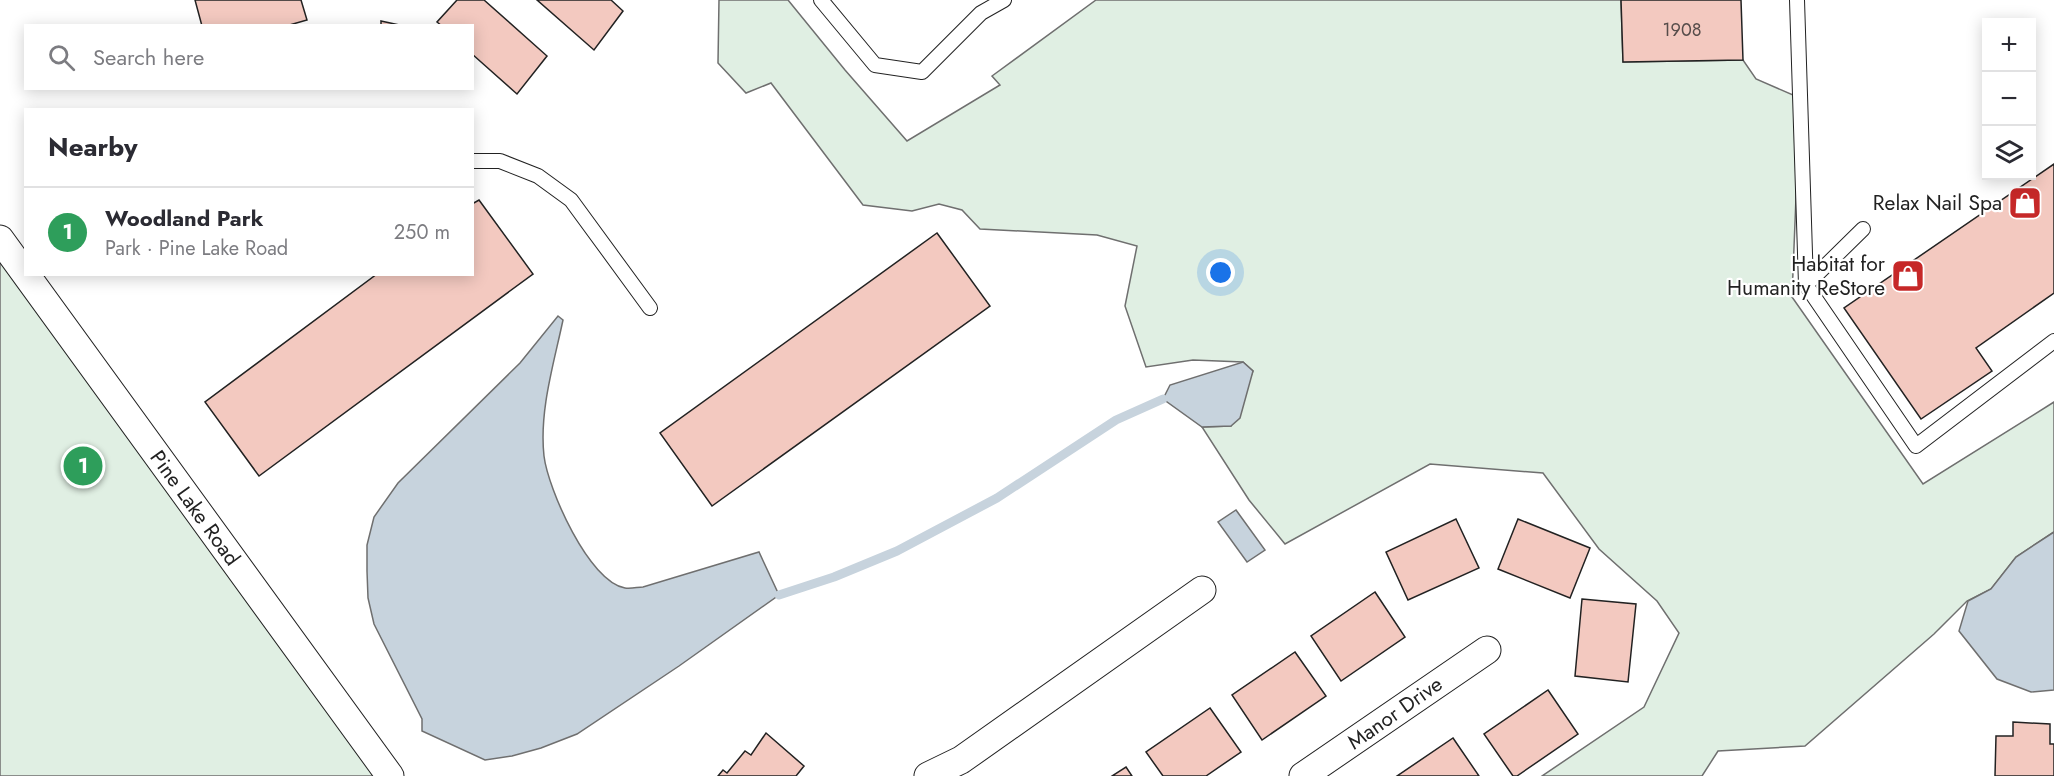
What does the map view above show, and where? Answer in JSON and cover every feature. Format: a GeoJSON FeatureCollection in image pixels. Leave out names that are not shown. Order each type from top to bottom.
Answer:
{"type":"FeatureCollection","features":[{"type":"Feature","properties":{"kind":"street","name":"Pine Lake Road"},"geometry":{"type":"LineString","coordinates":[[0,239],[24,272]]}},
{"type":"Feature","properties":{"kind":"street","name":"Pine Lake Road"},"geometry":{"type":"LineString","coordinates":[[27,276],[390,776]]}},
{"type":"Feature","properties":{"kind":"street"},"geometry":{"type":"LineString","coordinates":[[928,776],[962,760],[1202,590]]}},
{"type":"Feature","properties":{"kind":"street","name":"Manor Drive"},"geometry":{"type":"LineString","coordinates":[[1304,776],[1487,650]]}},
{"type":"Feature","properties":{"kind":"lane"},"geometry":{"type":"LineString","coordinates":[[821,0],[875,65],[922,72],[981,14],[1004,0]]}},
{"type":"Feature","properties":{"kind":"lane"},"geometry":{"type":"LineString","coordinates":[[1797,0],[1806,285],[1916,446],[2054,341]]}},
{"type":"Feature","properties":{"kind":"lane"},"geometry":{"type":"LineString","coordinates":[[474,160],[500,160],[510,164],[538,176],[571,200],[650,308]]}},
{"type":"Feature","properties":{"kind":"lane"},"geometry":{"type":"LineString","coordinates":[[1806,285],[1863,229]]}},
{"type":"Feature","properties":{"kind":"green space"},"geometry":{"type":"Polygon","coordinates":[[[719,0],[788,0],[907,141],[1000,85],[992,76],[1096,0],[1621,0],[1623,62],[1743,60],[1756,79],[1800,98],[1792,297],[1923,484],[2054,402],[2054,532],[2016,557],[1991,589],[1967,601],[1934,634],[1805,746],[1718,751],[1702,776],[1542,776],[1644,707],[1679,633],[1657,601],[1599,549],[1543,473],[1430,464],[1285,544],[1249,500],[1202,427],[1231,426],[1253,371],[1243,362],[1193,360],[1146,367],[1125,306],[1137,246],[1097,235],[980,229],[962,210],[939,204],[912,211],[863,205],[771,83],[746,93],[718,63],[719,0]]]}},
{"type":"Feature","properties":{"kind":"green space"},"geometry":{"type":"Polygon","coordinates":[[[0,236],[24,269],[24,276],[29,276],[388,776],[0,776],[0,236]]]}},
{"type":"Feature","properties":{"kind":"shaded area"},"geometry":{"type":"Polygon","coordinates":[[[558,316],[563,320],[545,405],[544,456],[553,490],[572,532],[598,569],[611,582],[625,588],[643,587],[759,552],[779,595],[679,666],[577,734],[541,748],[485,760],[422,731],[422,719],[374,624],[368,598],[367,545],[374,517],[398,483],[520,363],[558,316]]]}},
{"type":"Feature","properties":{"kind":"shaded area"},"geometry":{"type":"Polygon","coordinates":[[[1243,362],[1253,371],[1240,418],[1231,426],[1202,427],[1163,399],[1170,385],[1243,362]]]}},
{"type":"Feature","properties":{"kind":"shaded area"},"geometry":{"type":"Polygon","coordinates":[[[1236,510],[1265,550],[1247,562],[1218,522],[1236,510]]]}},
{"type":"Feature","properties":{"kind":"shaded area"},"geometry":{"type":"Polygon","coordinates":[[[2054,532],[2054,690],[2031,692],[1997,679],[1959,631],[1968,601],[1991,589],[2016,557],[2054,532]]]}},
{"type":"Feature","properties":{"kind":"building"},"geometry":{"type":"Polygon","coordinates":[[[195,0],[301,0],[307,20],[293,24],[201,24],[195,0]]]}},
{"type":"Feature","properties":{"kind":"building"},"geometry":{"type":"Polygon","coordinates":[[[457,0],[484,0],[547,56],[517,94],[474,56],[474,24],[440,24],[437,22],[457,0]]]}},
{"type":"Feature","properties":{"kind":"building"},"geometry":{"type":"Polygon","coordinates":[[[537,0],[611,0],[623,11],[594,50],[537,0]]]}},
{"type":"Feature","properties":{"kind":"building"},"geometry":{"type":"Polygon","coordinates":[[[1621,0],[1741,0],[1743,60],[1623,62],[1621,0]]]}},
{"type":"Feature","properties":{"kind":"building"},"geometry":{"type":"Polygon","coordinates":[[[2054,164],[2054,293],[1976,348],[1992,371],[1921,419],[1844,308],[2031,180],[2036,180],[2036,176],[2054,164]]]}},
{"type":"Feature","properties":{"kind":"building"},"geometry":{"type":"Polygon","coordinates":[[[479,200],[533,274],[259,476],[205,402],[374,276],[474,276],[474,203],[479,200]]]}},
{"type":"Feature","properties":{"kind":"building"},"geometry":{"type":"Polygon","coordinates":[[[937,233],[990,306],[712,506],[660,433],[937,233]]]}},
{"type":"Feature","properties":{"kind":"building"},"geometry":{"type":"Polygon","coordinates":[[[1456,519],[1479,568],[1408,600],[1386,552],[1456,519]]]}},
{"type":"Feature","properties":{"kind":"building"},"geometry":{"type":"Polygon","coordinates":[[[1518,519],[1590,548],[1570,598],[1498,569],[1518,519]]]}},
{"type":"Feature","properties":{"kind":"building"},"geometry":{"type":"Polygon","coordinates":[[[1375,592],[1405,637],[1341,681],[1311,636],[1375,592]]]}},
{"type":"Feature","properties":{"kind":"building"},"geometry":{"type":"Polygon","coordinates":[[[1582,599],[1636,604],[1628,682],[1575,676],[1582,599]]]}},
{"type":"Feature","properties":{"kind":"building"},"geometry":{"type":"Polygon","coordinates":[[[1295,652],[1326,696],[1262,740],[1232,695],[1295,652]]]}},
{"type":"Feature","properties":{"kind":"building"},"geometry":{"type":"Polygon","coordinates":[[[1548,690],[1578,734],[1517,776],[1513,776],[1484,734],[1548,690]]]}},
{"type":"Feature","properties":{"kind":"building"},"geometry":{"type":"Polygon","coordinates":[[[1210,708],[1241,752],[1206,776],[1163,776],[1146,752],[1210,708]]]}},
{"type":"Feature","properties":{"kind":"building"},"geometry":{"type":"Polygon","coordinates":[[[2013,722],[2050,724],[2050,744],[2054,744],[2054,776],[1995,776],[1996,736],[2013,736],[2013,722]]]}},
{"type":"Feature","properties":{"kind":"building"},"geometry":{"type":"Polygon","coordinates":[[[766,733],[804,766],[796,776],[718,776],[723,770],[727,773],[745,751],[751,755],[766,733]]]}},
{"type":"Feature","properties":{"kind":"building"},"geometry":{"type":"Polygon","coordinates":[[[1453,738],[1479,776],[1397,776],[1453,738]]]}},
{"type":"Feature","properties":{"kind":"building"},"geometry":{"type":"Polygon","coordinates":[[[1126,767],[1132,776],[1112,776],[1126,767]]]}},
{"type":"Feature","properties":{"kind":"waterway"},"geometry":{"type":"LineString","coordinates":[[779,595],[834,577],[897,551],[997,498],[1116,420],[1163,399]]}},
{"type":"Feature","properties":{"kind":"place","name":"Relax Nail Spa"},"geometry":{"type":"Point","coordinates":[2025,203]}},
{"type":"Feature","properties":{"kind":"place","name":"Habitat for Humanity ReStore"},"geometry":{"type":"Point","coordinates":[1908,276]}},
{"type":"Feature","properties":{"kind":"place","name":"Woodland Park"},"geometry":{"type":"Point","coordinates":[83,466]}}]}
